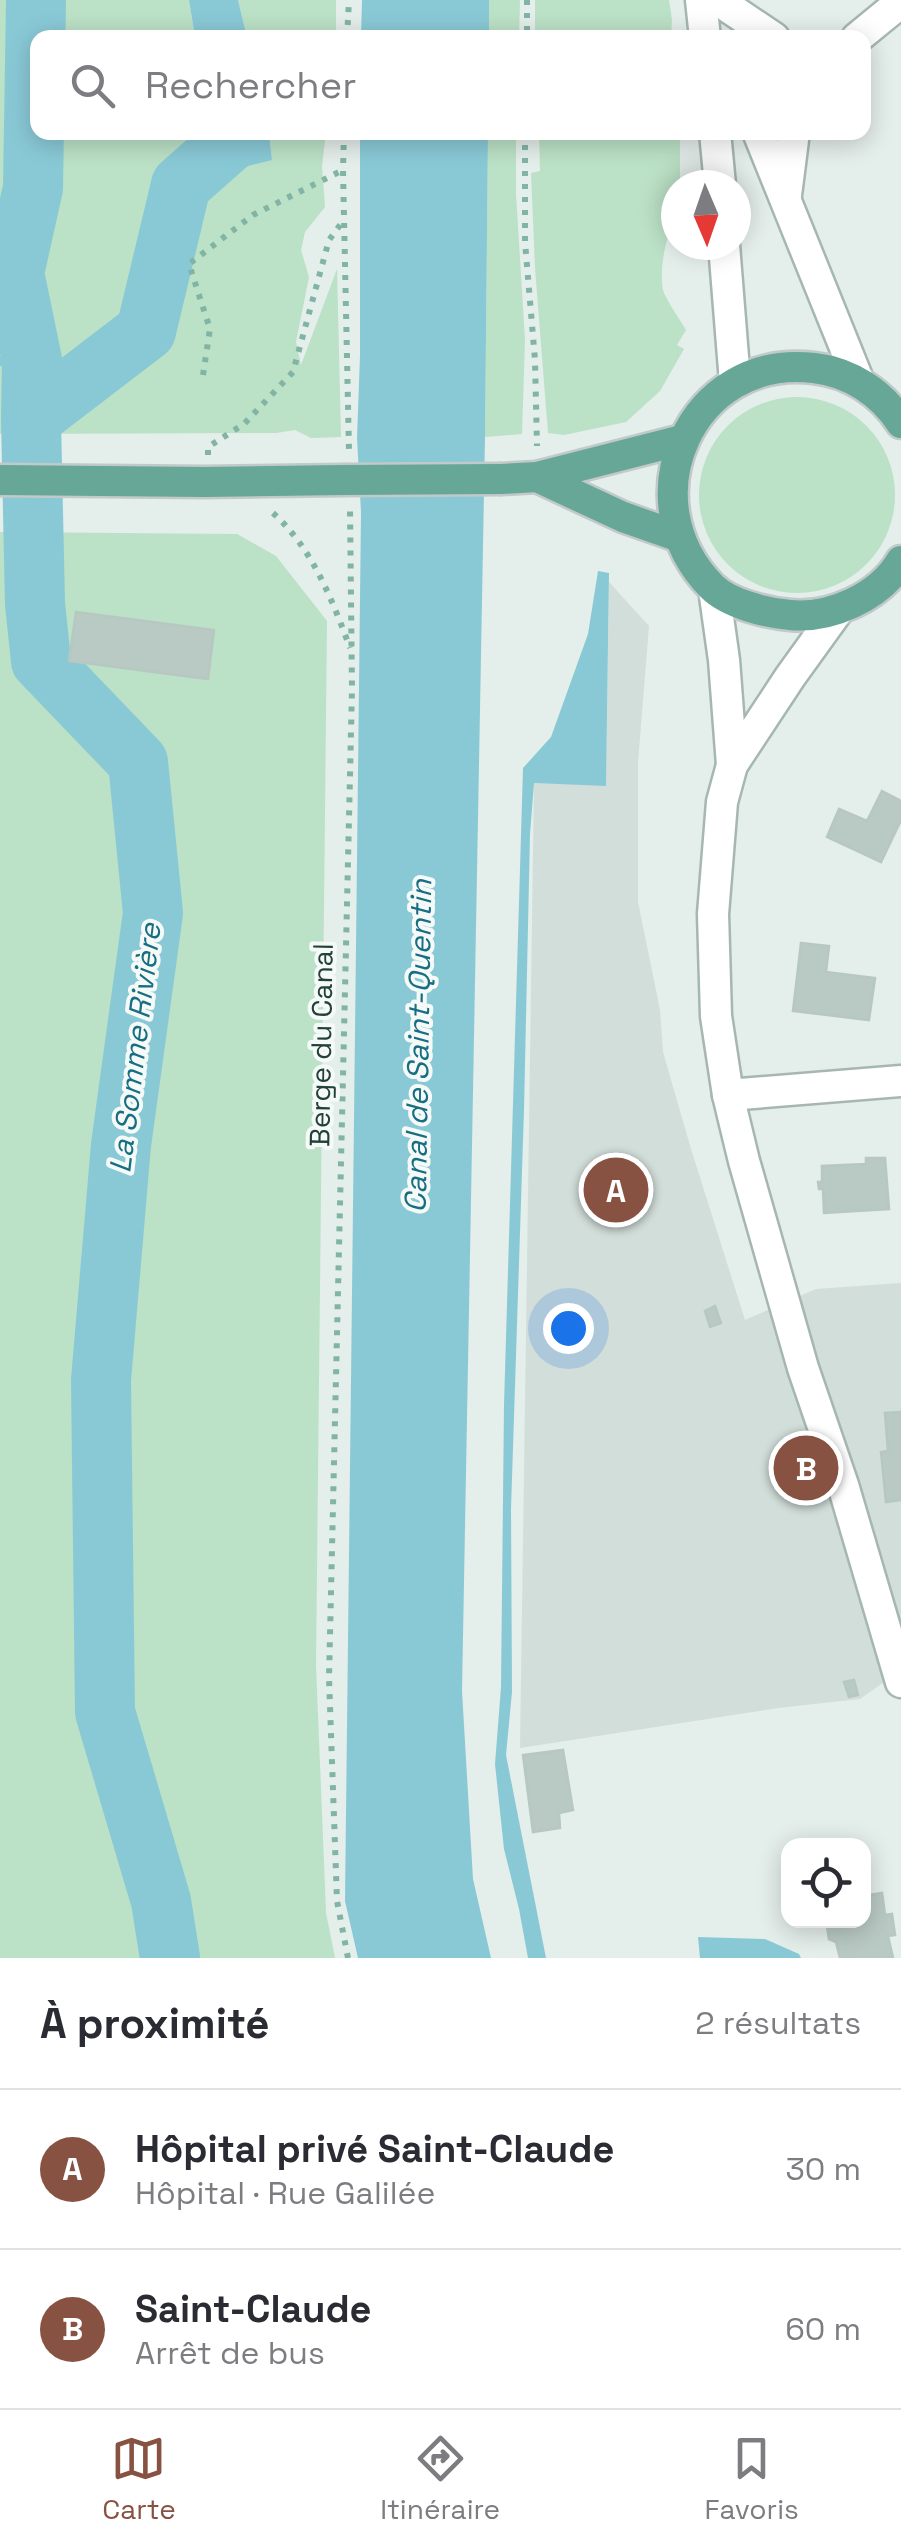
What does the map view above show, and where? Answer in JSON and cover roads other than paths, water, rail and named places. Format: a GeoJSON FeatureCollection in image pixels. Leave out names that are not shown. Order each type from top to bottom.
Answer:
{"type":"FeatureCollection","features":[{"type":"Feature","properties":{"kind":"main road"},"geometry":{"type":"LineString","coordinates":[[900,565],[871,592],[839,609],[803,616],[766,613],[714,589],[680,537],[672,504],[673,472],[682,440],[704,407],[735,382],[765,370],[797,366],[829,370],[859,382],[891,406],[901,423]]}},
{"type":"Feature","properties":{"kind":"main road"},"geometry":{"type":"LineString","coordinates":[[0,480],[537,477],[682,440]]}},
{"type":"Feature","properties":{"kind":"main road"},"geometry":{"type":"LineString","coordinates":[[537,477],[622,516],[680,537]]}},
{"type":"Feature","properties":{"kind":"street"},"geometry":{"type":"LineString","coordinates":[[708,30],[719,2]]}},
{"type":"Feature","properties":{"kind":"street"},"geometry":{"type":"LineString","coordinates":[[719,2],[731,30]]}},
{"type":"Feature","properties":{"kind":"street"},"geometry":{"type":"LineString","coordinates":[[719,2],[762,30]]}},
{"type":"Feature","properties":{"kind":"street"},"geometry":{"type":"LineString","coordinates":[[867,30],[901,2]]}},
{"type":"Feature","properties":{"kind":"street"},"geometry":{"type":"LineString","coordinates":[[716,140],[719,170]]}},
{"type":"Feature","properties":{"kind":"street"},"geometry":{"type":"LineString","coordinates":[[722,170],[731,140]]}},
{"type":"Feature","properties":{"kind":"street"},"geometry":{"type":"LineString","coordinates":[[761,140],[859,382]]}},
{"type":"Feature","properties":{"kind":"street"},"geometry":{"type":"LineString","coordinates":[[785,198],[793,140]]}},
{"type":"Feature","properties":{"kind":"street"},"geometry":{"type":"LineString","coordinates":[[725,260],[735,382]]}},
{"type":"Feature","properties":{"kind":"street"},"geometry":{"type":"LineString","coordinates":[[714,589],[732,765]]}},
{"type":"Feature","properties":{"kind":"street"},"geometry":{"type":"LineString","coordinates":[[839,609],[732,765],[722,802],[713,914],[716,1016],[728,1096],[744,1161],[901,1682]]}},
{"type":"Feature","properties":{"kind":"street"},"geometry":{"type":"LineString","coordinates":[[728,1096],[901,1081]]}},
{"type":"Feature","properties":{"kind":"water"},"geometry":{"type":"Polygon","coordinates":[[[189,0],[238,0],[245,30],[194,30],[189,0]]]}},
{"type":"Feature","properties":{"kind":"water"},"geometry":{"type":"Polygon","coordinates":[[[362,0],[489,0],[489,30],[361,30],[362,0]]]}},
{"type":"Feature","properties":{"kind":"water"},"geometry":{"type":"Polygon","coordinates":[[[209,140],[270,140],[272,160],[235,166],[209,140]]]}},
{"type":"Feature","properties":{"kind":"water","name":"Canal de Saint-Quentin"},"geometry":{"type":"Polygon","coordinates":[[[360,140],[488,140],[462,1691],[473,1879],[491,1958],[358,1958],[345,1901],[360,140]]]}},
{"type":"Feature","properties":{"kind":"water"},"geometry":{"type":"Polygon","coordinates":[[[598,571],[609,573],[606,786],[534,783],[530,834],[511,1509],[512,1692],[506,1755],[546,1958],[528,1958],[504,1849],[495,1764],[501,1687],[504,1405],[523,768],[551,737],[588,634],[598,571]]]}},
{"type":"Feature","properties":{"kind":"water"},"geometry":{"type":"Polygon","coordinates":[[[698,1937],[765,1939],[801,1958],[700,1958],[698,1937]]]}},
{"type":"Feature","properties":{"kind":"waterway"},"geometry":{"type":"LineString","coordinates":[[36,0],[36,30]]}},
{"type":"Feature","properties":{"kind":"waterway"},"geometry":{"type":"LineString","coordinates":[[31,419],[32,360],[14,273],[33,188],[34,140]]}},
{"type":"Feature","properties":{"kind":"waterway","name":"La Somme Rivière"},"geometry":{"type":"LineString","coordinates":[[170,1958],[161,1901],[105,1712],[101,1380],[121,1145],[153,913],[138,762],[41,661],[35,604],[31,419],[146,331],[181,185],[232,140]]}},
{"type":"Feature","properties":{"kind":"waterway"},"geometry":{"type":"LineString","coordinates":[[0,361],[32,360]]}},
{"type":"Feature","properties":{"kind":"place","name":"Hôpital privé Saint-Claude"},"geometry":{"type":"Point","coordinates":[616,1190]}},
{"type":"Feature","properties":{"kind":"place","name":"Saint-Claude"},"geometry":{"type":"Point","coordinates":[806,1468]}}]}
